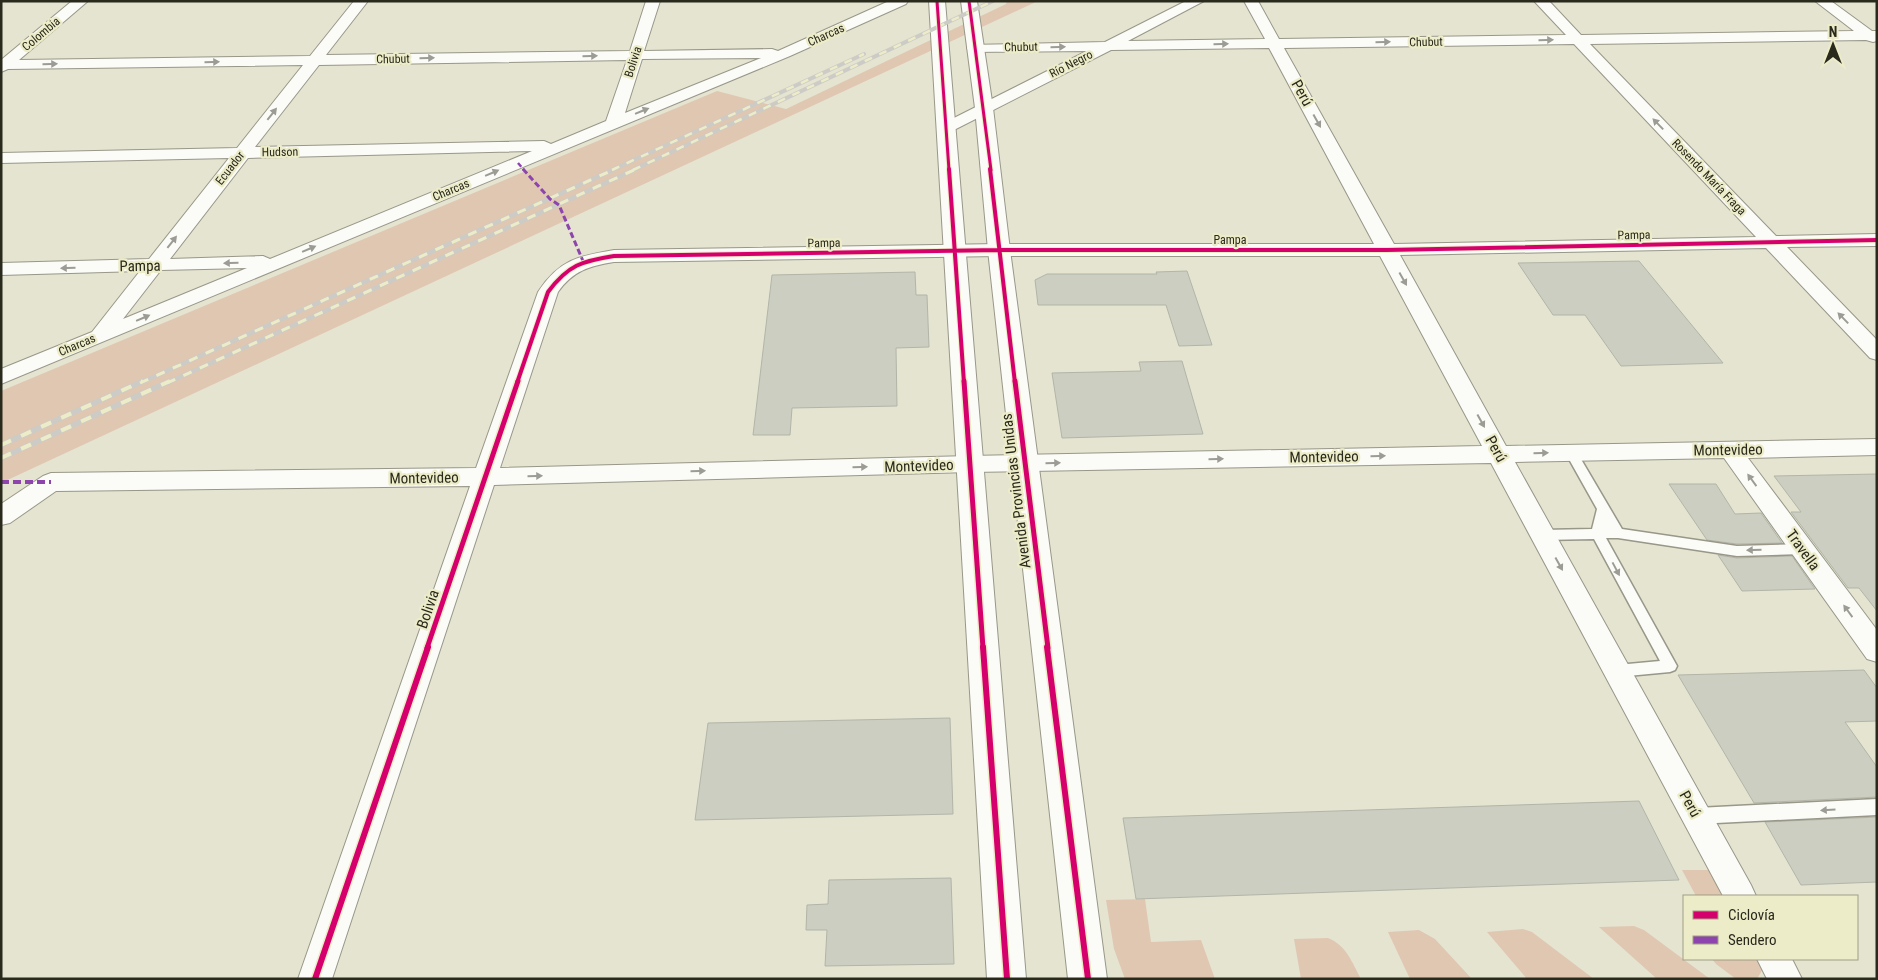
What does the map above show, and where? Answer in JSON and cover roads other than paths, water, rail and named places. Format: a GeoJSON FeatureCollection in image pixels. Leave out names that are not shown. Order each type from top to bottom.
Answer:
{"type":"FeatureCollection","features":[{"type":"Feature","properties":{"kind":"main road"},"geometry":{"type":"LineString","coordinates":[[937,1],[1007,979]]}},
{"type":"Feature","properties":{"kind":"main road","name":"Avenida Provincias Unidas"},"geometry":{"type":"LineString","coordinates":[[969,1],[974,48],[984,108],[999,250],[1088,979]]}},
{"type":"Feature","properties":{"kind":"street","name":"Colombia"},"geometry":{"type":"LineString","coordinates":[[2,66],[81,1]]}},
{"type":"Feature","properties":{"kind":"street","name":"Ecuador"},"geometry":{"type":"LineString","coordinates":[[99,336],[361,1]]}},
{"type":"Feature","properties":{"kind":"street","name":"Bolivia"},"geometry":{"type":"LineString","coordinates":[[614,122],[653,1]]}},
{"type":"Feature","properties":{"kind":"street","name":"Charcas"},"geometry":{"type":"LineString","coordinates":[[1,377],[614,122],[785,53],[901,1]]}},
{"type":"Feature","properties":{"kind":"street","name":"Río Negro"},"geometry":{"type":"LineString","coordinates":[[946,128],[1197,1]]}},
{"type":"Feature","properties":{"kind":"street","name":"Perú"},"geometry":{"type":"LineString","coordinates":[[1252,1],[1739,895]]}},
{"type":"Feature","properties":{"kind":"street","name":"Rosendo María Fraga"},"geometry":{"type":"LineString","coordinates":[[1541,1],[1877,353]]}},
{"type":"Feature","properties":{"kind":"street"},"geometry":{"type":"LineString","coordinates":[[1822,1],[1874,37]]}},
{"type":"Feature","properties":{"kind":"street","name":"Chubut"},"geometry":{"type":"LineString","coordinates":[[974,48],[1578,39],[1874,37]]}},
{"type":"Feature","properties":{"kind":"street","name":"Chubut"},"geometry":{"type":"LineString","coordinates":[[2,66],[785,53]]}},
{"type":"Feature","properties":{"kind":"street","name":"Hudson"},"geometry":{"type":"LineString","coordinates":[[1,158],[559,146]]}},
{"type":"Feature","properties":{"kind":"street","name":"Pampa"},"geometry":{"type":"LineString","coordinates":[[583,261],[614,256],[999,250],[1387,250],[1877,240]]}},
{"type":"Feature","properties":{"kind":"street","name":"Pampa"},"geometry":{"type":"LineString","coordinates":[[1,269],[280,261]]}},
{"type":"Feature","properties":{"kind":"street","name":"Bolivia"},"geometry":{"type":"LineString","coordinates":[[315,979],[487,477],[548,292],[560,274],[583,261]]}},
{"type":"Feature","properties":{"kind":"street","name":"Montevideo"},"geometry":{"type":"LineString","coordinates":[[1,516],[51,482],[487,477],[970,464],[1877,447]]}},
{"type":"Feature","properties":{"kind":"street","name":"Travella"},"geometry":{"type":"LineString","coordinates":[[1730,450],[1877,651]]}},
{"type":"Feature","properties":{"kind":"street"},"geometry":{"type":"LineString","coordinates":[[1775,960],[1785,979]]}},
{"type":"Feature","properties":{"kind":"lane"},"geometry":{"type":"LineString","coordinates":[[1571,452],[1618,533]]}},
{"type":"Feature","properties":{"kind":"lane"},"geometry":{"type":"LineString","coordinates":[[1604,508],[1597,533],[1670,666],[1617,671]]}},
{"type":"Feature","properties":{"kind":"lane"},"geometry":{"type":"LineString","coordinates":[[1543,535],[1618,533],[1737,551],[1803,549]]}},
{"type":"Feature","properties":{"kind":"lane"},"geometry":{"type":"LineString","coordinates":[[1696,816],[1877,807]]}},
{"type":"Feature","properties":{"kind":"railway"},"geometry":{"type":"LineString","coordinates":[[633,170],[993,1]]}},
{"type":"Feature","properties":{"kind":"railway"},"geometry":{"type":"LineString","coordinates":[[612,170],[864,54]]}},
{"type":"Feature","properties":{"kind":"railway"},"geometry":{"type":"LineString","coordinates":[[140,383],[615,169]]}},
{"type":"Feature","properties":{"kind":"railway"},"geometry":{"type":"LineString","coordinates":[[167,383],[636,169]]}},
{"type":"Feature","properties":{"kind":"railway"},"geometry":{"type":"LineString","coordinates":[[1,445],[143,381]]}},
{"type":"Feature","properties":{"kind":"railway"},"geometry":{"type":"LineString","coordinates":[[1,458],[170,381]]}}]}
